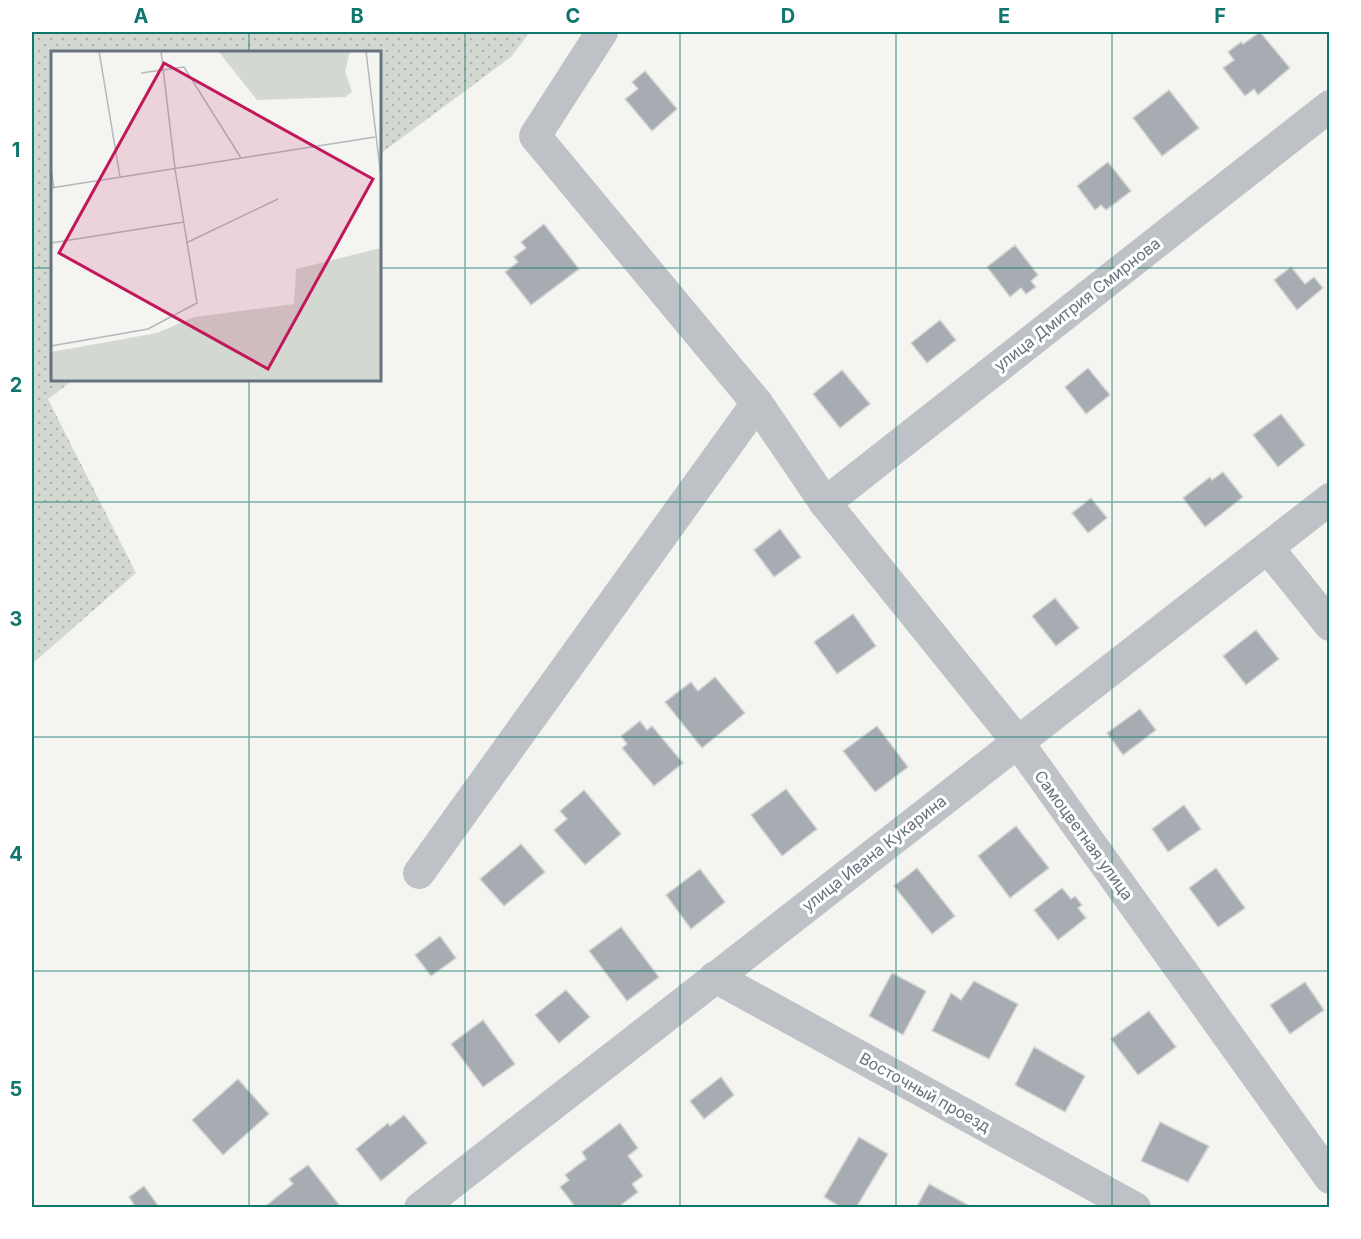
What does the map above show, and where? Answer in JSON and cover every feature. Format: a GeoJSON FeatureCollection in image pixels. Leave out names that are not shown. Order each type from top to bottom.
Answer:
{"type":"FeatureCollection","features":[{"type":"Feature","properties":{"kind":"street","name":"Самоцветная улица"},"geometry":{"type":"LineString","coordinates":[[602,32],[535,136],[756,403],[825,503],[1017,741],[1329,1178]]}},
{"type":"Feature","properties":{"kind":"street","name":"улица Дмитрия Смирнова"},"geometry":{"type":"LineString","coordinates":[[825,503],[1329,106]]}},
{"type":"Feature","properties":{"kind":"street"},"geometry":{"type":"LineString","coordinates":[[419,873],[756,403]]}},
{"type":"Feature","properties":{"kind":"street","name":"улица Ивана Кукарина"},"geometry":{"type":"LineString","coordinates":[[420,1208],[1329,499]]}},
{"type":"Feature","properties":{"kind":"street"},"geometry":{"type":"LineString","coordinates":[[1268,548],[1329,625]]}},
{"type":"Feature","properties":{"kind":"street","name":"Восточный проезд"},"geometry":{"type":"LineString","coordinates":[[715,977],[1135,1208]]}},
{"type":"Feature","properties":{"kind":"shaded area"},"geometry":{"type":"Polygon","coordinates":[[[32,32],[530,32],[511,57],[381,153],[381,51],[51,51],[51,381],[72,381],[48,399],[136,573],[32,664],[32,32]]]}},
{"type":"Feature","properties":{"kind":"building"},"geometry":{"type":"Polygon","coordinates":[[[1260,32],[1290,68],[1258,95],[1254,89],[1245,96],[1223,68],[1234,60],[1228,52],[1260,32]]]}},
{"type":"Feature","properties":{"kind":"building"},"geometry":{"type":"Polygon","coordinates":[[[645,71],[677,109],[652,131],[625,99],[638,89],[632,82],[645,71]]]}},
{"type":"Feature","properties":{"kind":"building"},"geometry":{"type":"Polygon","coordinates":[[[1169,90],[1199,128],[1162,156],[1133,118],[1169,90]]]}},
{"type":"Feature","properties":{"kind":"building"},"geometry":{"type":"Polygon","coordinates":[[[1108,162],[1131,191],[1106,210],[1101,205],[1095,210],[1077,186],[1108,162]]]}},
{"type":"Feature","properties":{"kind":"building"},"geometry":{"type":"Polygon","coordinates":[[[544,224],[579,269],[531,305],[505,272],[518,262],[514,257],[526,248],[521,242],[544,224]]]}},
{"type":"Feature","properties":{"kind":"building"},"geometry":{"type":"Polygon","coordinates":[[[1015,245],[1038,275],[1031,281],[1036,287],[1026,294],[1021,288],[1010,297],[987,267],[1015,245]]]}},
{"type":"Feature","properties":{"kind":"building"},"geometry":{"type":"Polygon","coordinates":[[[1291,267],[1305,284],[1314,277],[1323,288],[1297,310],[1274,280],[1291,267]]]}},
{"type":"Feature","properties":{"kind":"building"},"geometry":{"type":"Polygon","coordinates":[[[940,320],[956,340],[927,363],[911,343],[940,320]]]}},
{"type":"Feature","properties":{"kind":"building"},"geometry":{"type":"Polygon","coordinates":[[[1088,368],[1110,395],[1086,414],[1065,387],[1088,368]]]}},
{"type":"Feature","properties":{"kind":"building"},"geometry":{"type":"Polygon","coordinates":[[[842,370],[870,404],[840,428],[813,394],[842,370]]]}},
{"type":"Feature","properties":{"kind":"building"},"geometry":{"type":"Polygon","coordinates":[[[1281,414],[1305,445],[1278,467],[1253,435],[1281,414]]]}},
{"type":"Feature","properties":{"kind":"building"},"geometry":{"type":"Polygon","coordinates":[[[1223,472],[1243,497],[1205,527],[1183,498],[1210,477],[1212,480],[1223,472]]]}},
{"type":"Feature","properties":{"kind":"building"},"geometry":{"type":"Polygon","coordinates":[[[1091,498],[1107,518],[1088,533],[1072,513],[1091,498]]]}},
{"type":"Feature","properties":{"kind":"building"},"geometry":{"type":"Polygon","coordinates":[[[780,529],[801,557],[774,577],[754,550],[780,529]]]}},
{"type":"Feature","properties":{"kind":"building"},"geometry":{"type":"Polygon","coordinates":[[[1055,598],[1079,628],[1056,646],[1032,616],[1055,598]]]}},
{"type":"Feature","properties":{"kind":"building"},"geometry":{"type":"Polygon","coordinates":[[[853,614],[876,646],[837,674],[814,642],[853,614]]]}},
{"type":"Feature","properties":{"kind":"building"},"geometry":{"type":"Polygon","coordinates":[[[1256,630],[1279,659],[1246,685],[1223,656],[1256,630]]]}},
{"type":"Feature","properties":{"kind":"building"},"geometry":{"type":"Polygon","coordinates":[[[715,677],[745,713],[702,748],[665,702],[691,682],[698,691],[715,677]]]}},
{"type":"Feature","properties":{"kind":"building"},"geometry":{"type":"Polygon","coordinates":[[[1140,709],[1156,730],[1123,755],[1107,733],[1140,709]]]}},
{"type":"Feature","properties":{"kind":"building"},"geometry":{"type":"Polygon","coordinates":[[[640,721],[647,730],[652,726],[683,763],[654,786],[622,748],[627,744],[621,736],[640,721]]]}},
{"type":"Feature","properties":{"kind":"building"},"geometry":{"type":"Polygon","coordinates":[[[877,726],[908,767],[875,792],[843,751],[877,726]]]}},
{"type":"Feature","properties":{"kind":"building"},"geometry":{"type":"Polygon","coordinates":[[[786,789],[817,829],[782,856],[751,815],[786,789]]]}},
{"type":"Feature","properties":{"kind":"building"},"geometry":{"type":"Polygon","coordinates":[[[584,790],[621,834],[585,865],[554,830],[567,819],[560,811],[584,790]]]}},
{"type":"Feature","properties":{"kind":"building"},"geometry":{"type":"Polygon","coordinates":[[[1184,805],[1201,829],[1168,852],[1152,829],[1184,805]]]}},
{"type":"Feature","properties":{"kind":"building"},"geometry":{"type":"Polygon","coordinates":[[[1016,826],[1049,868],[1010,898],[978,856],[1016,826]]]}},
{"type":"Feature","properties":{"kind":"building"},"geometry":{"type":"Polygon","coordinates":[[[521,844],[545,872],[504,906],[480,879],[521,844]]]}},
{"type":"Feature","properties":{"kind":"building"},"geometry":{"type":"Polygon","coordinates":[[[917,868],[955,916],[932,934],[894,886],[917,868]]]}},
{"type":"Feature","properties":{"kind":"building"},"geometry":{"type":"Polygon","coordinates":[[[1216,868],[1245,908],[1218,927],[1189,888],[1216,868]]]}},
{"type":"Feature","properties":{"kind":"building"},"geometry":{"type":"Polygon","coordinates":[[[700,869],[725,902],[691,929],[666,895],[700,869]]]}},
{"type":"Feature","properties":{"kind":"building"},"geometry":{"type":"Polygon","coordinates":[[[1062,888],[1071,899],[1075,896],[1082,905],[1078,908],[1086,918],[1058,940],[1034,910],[1062,888]]]}},
{"type":"Feature","properties":{"kind":"building"},"geometry":{"type":"Polygon","coordinates":[[[621,927],[659,977],[627,1001],[589,951],[621,927]]]}},
{"type":"Feature","properties":{"kind":"building"},"geometry":{"type":"Polygon","coordinates":[[[440,936],[456,958],[431,976],[415,955],[440,936]]]}},
{"type":"Feature","properties":{"kind":"building"},"geometry":{"type":"Polygon","coordinates":[[[892,973],[926,991],[903,1035],[869,1016],[892,973]]]}},
{"type":"Feature","properties":{"kind":"building"},"geometry":{"type":"Polygon","coordinates":[[[974,981],[1018,1004],[989,1059],[932,1031],[951,993],[961,1000],[974,981]]]}},
{"type":"Feature","properties":{"kind":"building"},"geometry":{"type":"Polygon","coordinates":[[[1305,982],[1324,1010],[1290,1034],[1270,1005],[1305,982]]]}},
{"type":"Feature","properties":{"kind":"building"},"geometry":{"type":"Polygon","coordinates":[[[566,990],[590,1017],[559,1043],[535,1015],[566,990]]]}},
{"type":"Feature","properties":{"kind":"building"},"geometry":{"type":"Polygon","coordinates":[[[1149,1011],[1176,1047],[1138,1075],[1111,1039],[1149,1011]]]}},
{"type":"Feature","properties":{"kind":"building"},"geometry":{"type":"Polygon","coordinates":[[[483,1020],[515,1064],[483,1087],[451,1044],[483,1020]]]}},
{"type":"Feature","properties":{"kind":"building"},"geometry":{"type":"Polygon","coordinates":[[[1034,1047],[1085,1076],[1065,1112],[1015,1085],[1034,1047]]]}},
{"type":"Feature","properties":{"kind":"building"},"geometry":{"type":"Polygon","coordinates":[[[721,1077],[734,1095],[704,1119],[690,1101],[721,1077]]]}},
{"type":"Feature","properties":{"kind":"building"},"geometry":{"type":"Polygon","coordinates":[[[238,1079],[269,1114],[223,1155],[192,1120],[238,1079]]]}},
{"type":"Feature","properties":{"kind":"building"},"geometry":{"type":"Polygon","coordinates":[[[404,1115],[427,1143],[381,1181],[356,1149],[388,1123],[390,1126],[404,1115]]]}},
{"type":"Feature","properties":{"kind":"building"},"geometry":{"type":"Polygon","coordinates":[[[1160,1122],[1209,1146],[1188,1182],[1141,1161],[1160,1122]]]}},
{"type":"Feature","properties":{"kind":"building"},"geometry":{"type":"Polygon","coordinates":[[[620,1123],[638,1148],[628,1156],[643,1176],[632,1184],[638,1192],[617,1208],[576,1208],[560,1187],[569,1180],[565,1175],[586,1159],[582,1152],[620,1123]]]}},
{"type":"Feature","properties":{"kind":"building"},"geometry":{"type":"Polygon","coordinates":[[[859,1137],[888,1154],[856,1208],[842,1208],[824,1197],[859,1137]]]}},
{"type":"Feature","properties":{"kind":"building"},"geometry":{"type":"Polygon","coordinates":[[[308,1165],[341,1207],[269,1208],[267,1205],[293,1184],[289,1179],[308,1165]]]}},
{"type":"Feature","properties":{"kind":"building"},"geometry":{"type":"Polygon","coordinates":[[[929,1184],[970,1206],[969,1208],[916,1208],[929,1184]]]}},
{"type":"Feature","properties":{"kind":"building"},"geometry":{"type":"Polygon","coordinates":[[[144,1186],[160,1208],[136,1208],[129,1197],[144,1186]]]}}]}
